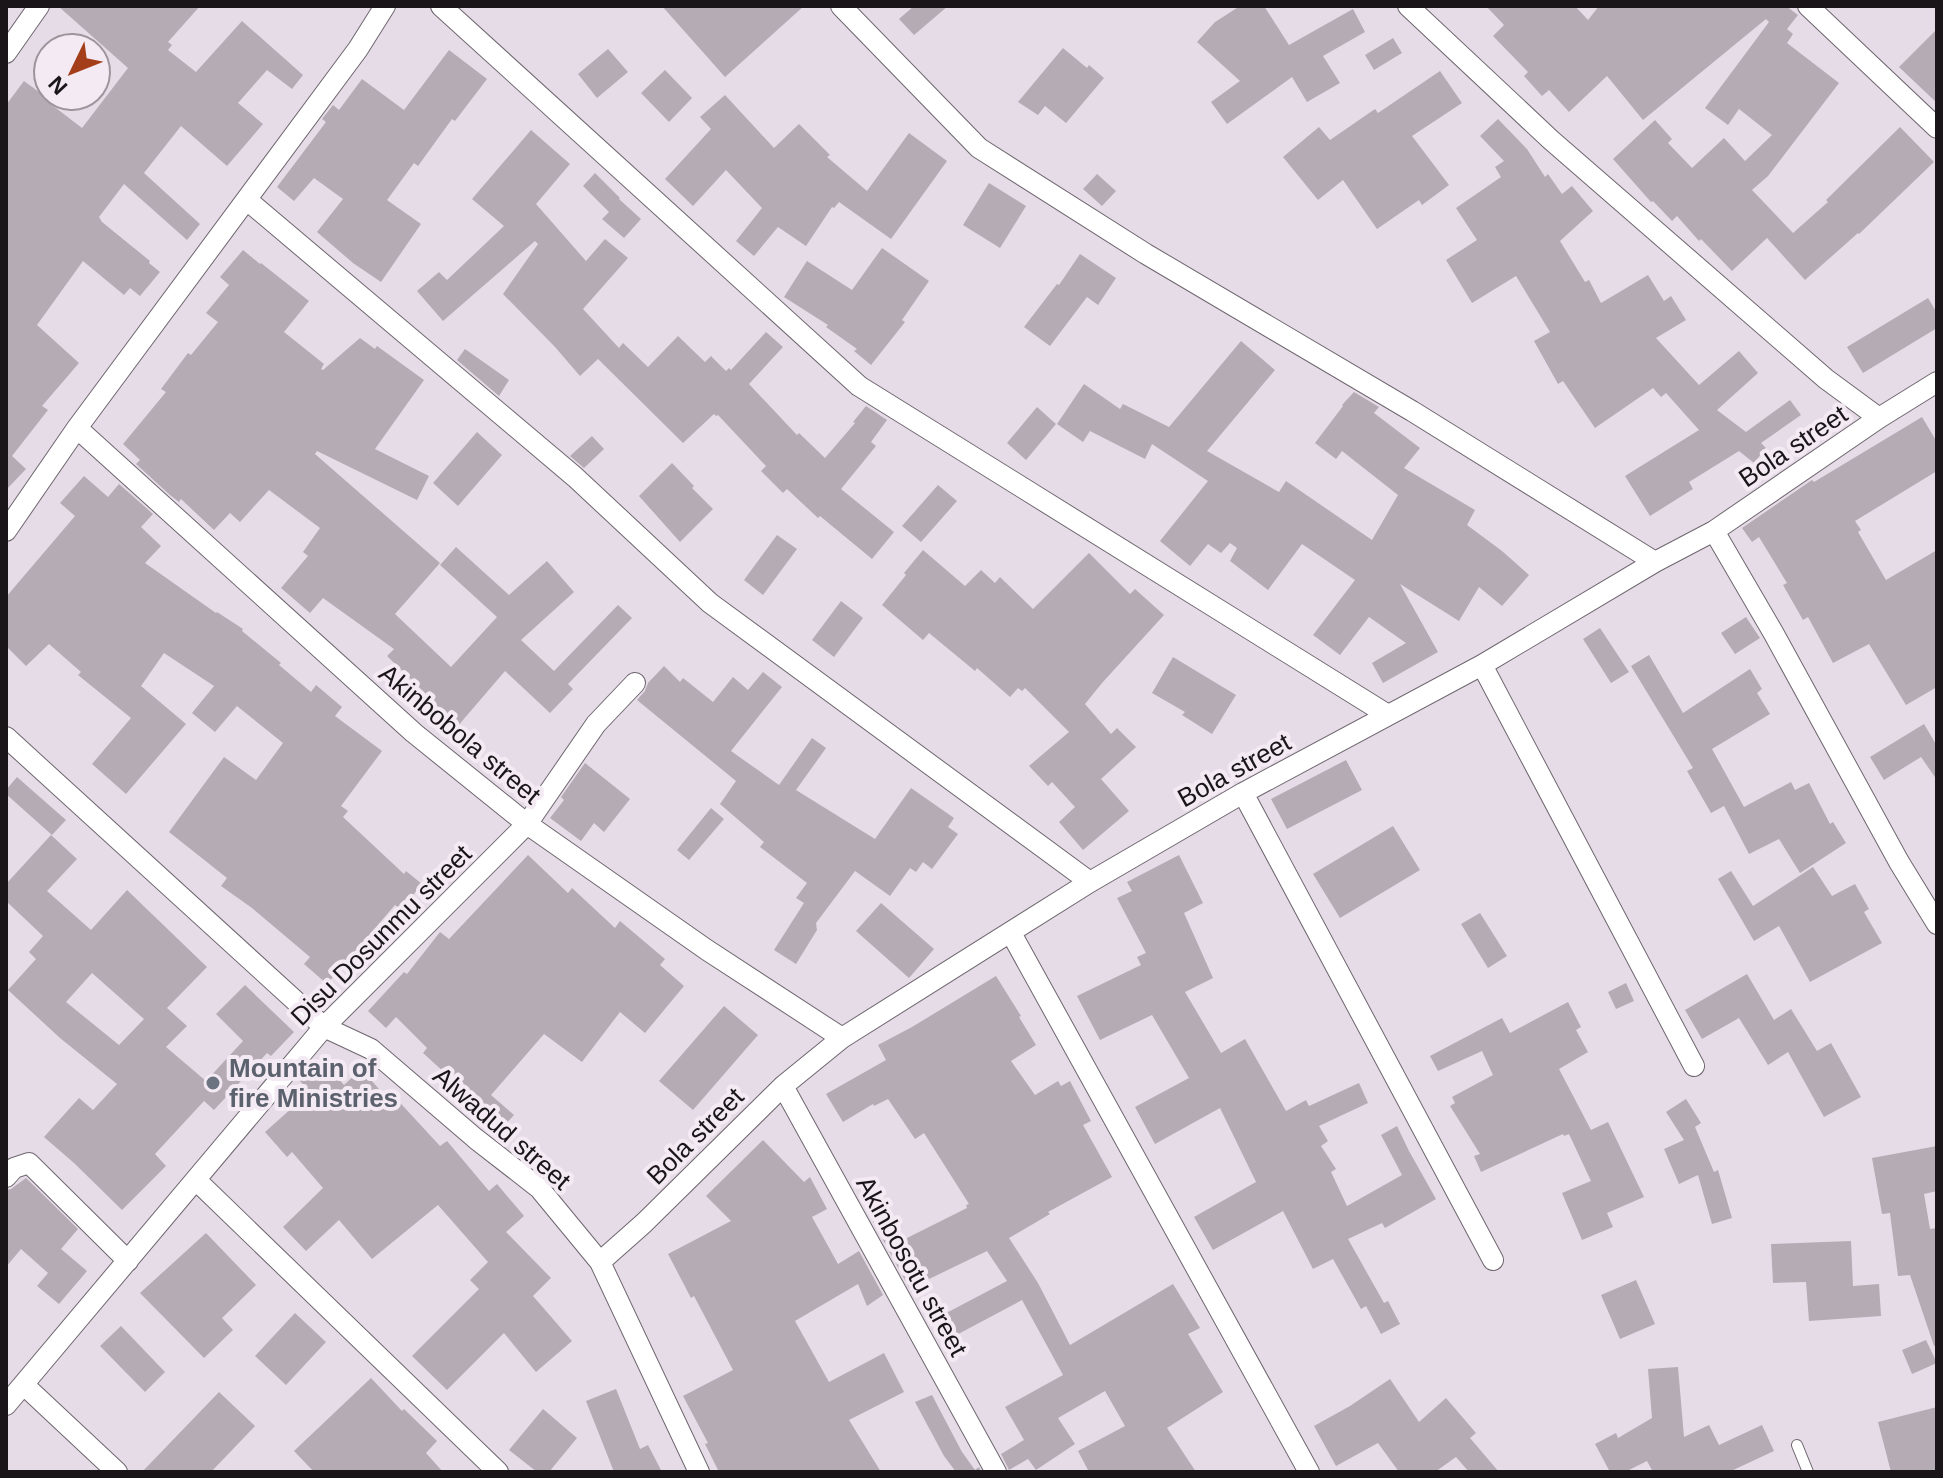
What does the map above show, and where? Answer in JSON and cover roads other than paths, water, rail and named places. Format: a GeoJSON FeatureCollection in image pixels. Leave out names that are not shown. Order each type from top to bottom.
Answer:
{"type":"FeatureCollection","features":[{"type":"Feature","properties":{"kind":"street"},"geometry":{"type":"LineString","coordinates":[[6,53],[39,6]]}},
{"type":"Feature","properties":{"kind":"street"},"geometry":{"type":"LineString","coordinates":[[6,531],[77,428],[358,49],[385,6]]}},
{"type":"Feature","properties":{"kind":"street"},"geometry":{"type":"LineString","coordinates":[[441,6],[859,386],[1388,715]]}},
{"type":"Feature","properties":{"kind":"street"},"geometry":{"type":"LineString","coordinates":[[841,6],[979,148],[1146,254],[1412,411],[1655,562]]}},
{"type":"Feature","properties":{"kind":"street"},"geometry":{"type":"LineString","coordinates":[[1408,6],[1609,192],[1815,370],[1879,418]]}},
{"type":"Feature","properties":{"kind":"street"},"geometry":{"type":"LineString","coordinates":[[1808,6],[1937,128]]}},
{"type":"Feature","properties":{"kind":"street"},"geometry":{"type":"LineString","coordinates":[[247,200],[575,477],[710,603],[1090,882]]}},
{"type":"Feature","properties":{"kind":"street","name":"Bola street"},"geometry":{"type":"LineString","coordinates":[[600,1262],[783,1086],[842,1038],[1090,882],[1243,793],[1482,665],[1655,562],[1714,531],[1937,382]]}},
{"type":"Feature","properties":{"kind":"street","name":"Akinbobola street"},"geometry":{"type":"LineString","coordinates":[[77,428],[414,733],[527,824],[707,950],[842,1038]]}},
{"type":"Feature","properties":{"kind":"street"},"geometry":{"type":"LineString","coordinates":[[1714,531],[1899,862],[1937,924]]}},
{"type":"Feature","properties":{"kind":"street"},"geometry":{"type":"LineString","coordinates":[[1482,665],[1694,1066]]}},
{"type":"Feature","properties":{"kind":"street","name":"Disu Dosunmu street"},"geometry":{"type":"LineString","coordinates":[[6,1405],[324,1027],[527,824],[596,724],[635,683]]}},
{"type":"Feature","properties":{"kind":"street","name":"Alwadud street"},"geometry":{"type":"LineString","coordinates":[[6,737],[324,1027],[371,1049],[476,1139],[539,1188],[600,1262],[699,1472]]}},
{"type":"Feature","properties":{"kind":"street"},"geometry":{"type":"LineString","coordinates":[[1243,793],[1493,1260]]}},
{"type":"Feature","properties":{"kind":"street"},"geometry":{"type":"LineString","coordinates":[[1011,933],[1309,1472]]}},
{"type":"Feature","properties":{"kind":"street","name":"Akinbosotu street"},"geometry":{"type":"LineString","coordinates":[[783,1086],[996,1472]]}},
{"type":"Feature","properties":{"kind":"street"},"geometry":{"type":"LineString","coordinates":[[6,1177],[14,1168],[29,1163],[128,1261]]}},
{"type":"Feature","properties":{"kind":"street"},"geometry":{"type":"LineString","coordinates":[[196,1180],[498,1472]]}},
{"type":"Feature","properties":{"kind":"street"},"geometry":{"type":"LineString","coordinates":[[24,1385],[117,1472]]}},
{"type":"Feature","properties":{"kind":"lane"},"geometry":{"type":"LineString","coordinates":[[1797,1445],[1808,1472]]}},
{"type":"Feature","properties":{"kind":"place","name":"Mountain of fire Ministries"},"geometry":{"type":"Point","coordinates":[213,1083]}}]}
